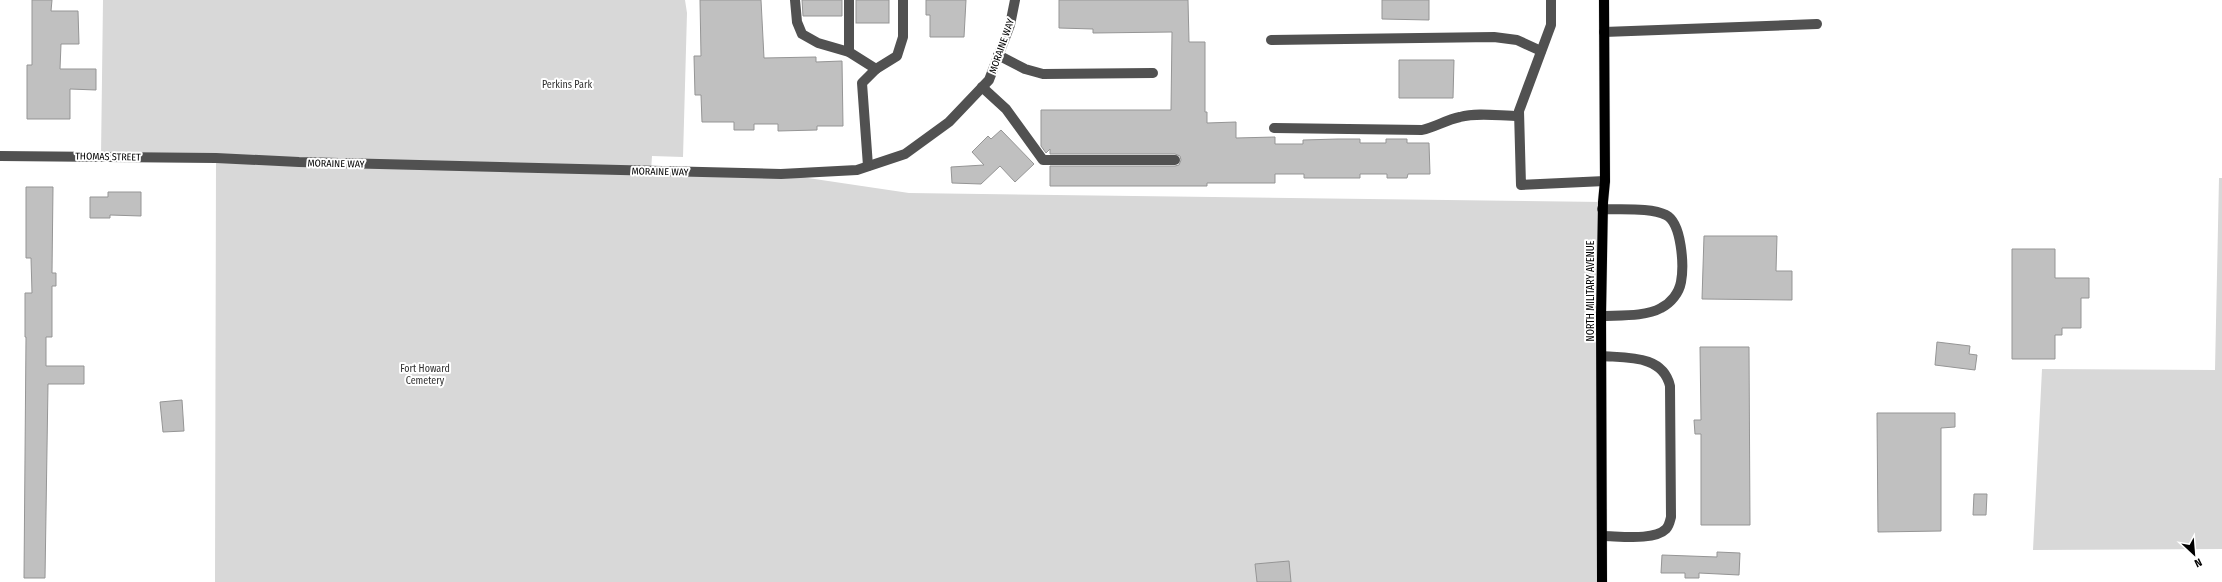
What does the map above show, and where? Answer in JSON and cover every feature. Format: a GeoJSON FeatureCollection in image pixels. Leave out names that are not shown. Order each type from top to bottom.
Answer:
{"type":"FeatureCollection","features":[{"type":"Feature","properties":{"kind":"main road","name":"NORTH MILITARY AVENUE"},"geometry":{"type":"LineString","coordinates":[[1602,582],[1601,316],[1602,209],[1605,181],[1604,0]]}},
{"type":"Feature","properties":{"kind":"street"},"geometry":{"type":"LineString","coordinates":[[795,0],[797,22],[802,34],[818,43],[849,52],[876,69]]}},
{"type":"Feature","properties":{"kind":"street"},"geometry":{"type":"LineString","coordinates":[[849,0],[849,52]]}},
{"type":"Feature","properties":{"kind":"street"},"geometry":{"type":"LineString","coordinates":[[868,166],[862,83],[876,69],[897,56],[903,38],[903,0]]}},
{"type":"Feature","properties":{"kind":"street","name":"MORAINE WAY"},"geometry":{"type":"LineString","coordinates":[[216,158],[299,162],[781,174],[857,170],[905,154],[949,122],[989,80],[1010,25],[1015,0]]}},
{"type":"Feature","properties":{"kind":"street"},"geometry":{"type":"LineString","coordinates":[[1551,0],[1551,25],[1518,112],[1521,185],[1605,181]]}},
{"type":"Feature","properties":{"kind":"street"},"geometry":{"type":"LineString","coordinates":[[1604,32],[1816,24]]}},
{"type":"Feature","properties":{"kind":"street"},"geometry":{"type":"LineString","coordinates":[[1272,40],[1494,37],[1517,40],[1541,51]]}},
{"type":"Feature","properties":{"kind":"street"},"geometry":{"type":"LineString","coordinates":[[998,55],[1025,69],[1043,74],[1153,74]]}},
{"type":"Feature","properties":{"kind":"street"},"geometry":{"type":"LineString","coordinates":[[982,87],[1006,109],[1043,160],[1175,160]]}},
{"type":"Feature","properties":{"kind":"street"},"geometry":{"type":"LineString","coordinates":[[1274,128],[1422,130],[1460,117],[1474,115],[1519,116]]}},
{"type":"Feature","properties":{"kind":"street","name":"THOMAS STREET"},"geometry":{"type":"LineString","coordinates":[[0,156],[216,158]]}},
{"type":"Feature","properties":{"kind":"street"},"geometry":{"type":"LineString","coordinates":[[1601,316],[1646,313],[1660,309],[1673,299],[1681,283],[1680,238],[1676,224],[1666,215],[1651,211],[1602,209]]}},
{"type":"Feature","properties":{"kind":"street"},"geometry":{"type":"LineString","coordinates":[[1602,356],[1651,362],[1662,368],[1668,377],[1670,386],[1671,518],[1667,528],[1660,534],[1650,536],[1602,536]]}},
{"type":"Feature","properties":{"kind":"green space","name":"Fort Howard Cemetery"},"geometry":{"type":"Polygon","coordinates":[[[103,0],[685,0],[687,13],[683,157],[652,156],[651,171],[781,174],[909,193],[1603,202],[1602,582],[215,582],[216,159],[101,156],[103,0]]]}},
{"type":"Feature","properties":{"kind":"green space"},"geometry":{"type":"Polygon","coordinates":[[[2219,178],[2222,178],[2222,549],[2033,550],[2042,369],[2215,370],[2219,178]]]}},
{"type":"Feature","properties":{"kind":"building"},"geometry":{"type":"Polygon","coordinates":[[[32,0],[52,0],[51,11],[78,11],[79,44],[61,44],[60,69],[96,69],[96,90],[70,89],[70,119],[27,119],[27,65],[32,65],[32,0]]]}},
{"type":"Feature","properties":{"kind":"building"},"geometry":{"type":"Polygon","coordinates":[[[700,0],[761,0],[764,58],[816,57],[816,62],[842,61],[843,126],[817,126],[817,130],[778,131],[778,124],[754,124],[754,130],[734,130],[734,122],[702,122],[701,95],[695,95],[694,56],[701,56],[700,0]]]}},
{"type":"Feature","properties":{"kind":"building"},"geometry":{"type":"Polygon","coordinates":[[[802,0],[842,0],[842,16],[803,16],[802,0]]]}},
{"type":"Feature","properties":{"kind":"building"},"geometry":{"type":"Polygon","coordinates":[[[856,0],[889,0],[889,23],[856,23],[856,0]]]}},
{"type":"Feature","properties":{"kind":"building"},"geometry":{"type":"Polygon","coordinates":[[[926,0],[966,0],[964,37],[930,37],[930,15],[926,15],[926,0]]]}},
{"type":"Feature","properties":{"kind":"building"},"geometry":{"type":"Polygon","coordinates":[[[1059,0],[1188,0],[1189,42],[1205,42],[1205,112],[1207,112],[1207,123],[1236,122],[1236,138],[1275,137],[1275,144],[1303,144],[1303,140],[1338,139],[1360,139],[1360,143],[1386,143],[1386,139],[1407,139],[1407,143],[1429,143],[1430,174],[1408,174],[1407,178],[1387,178],[1387,174],[1360,174],[1360,178],[1304,178],[1304,174],[1275,174],[1275,183],[1207,183],[1207,186],[1050,186],[1050,166],[1175,166],[1179,165],[1181,160],[1180,156],[1175,154],[1050,154],[1050,149],[1046,153],[1041,146],[1041,110],[1171,110],[1172,32],[1093,33],[1093,29],[1059,28],[1059,0]]]}},
{"type":"Feature","properties":{"kind":"building"},"geometry":{"type":"Polygon","coordinates":[[[1382,0],[1429,0],[1429,20],[1382,19],[1382,0]]]}},
{"type":"Feature","properties":{"kind":"building"},"geometry":{"type":"Polygon","coordinates":[[[1399,60],[1454,60],[1453,98],[1399,98],[1399,60]]]}},
{"type":"Feature","properties":{"kind":"building"},"geometry":{"type":"Polygon","coordinates":[[[1001,130],[1034,164],[1015,182],[1000,166],[981,184],[952,183],[951,167],[984,165],[972,152],[988,136],[991,139],[1001,130]]]}},
{"type":"Feature","properties":{"kind":"building"},"geometry":{"type":"Polygon","coordinates":[[[26,187],[53,187],[52,273],[56,273],[56,286],[52,286],[52,337],[46,337],[46,366],[84,366],[84,384],[48,384],[45,578],[24,578],[25,293],[32,293],[31,258],[26,258],[26,187]]]}},
{"type":"Feature","properties":{"kind":"building"},"geometry":{"type":"Polygon","coordinates":[[[108,192],[141,192],[141,216],[110,215],[110,218],[90,218],[90,197],[108,197],[108,192]]]}},
{"type":"Feature","properties":{"kind":"building"},"geometry":{"type":"Polygon","coordinates":[[[1704,236],[1777,236],[1776,271],[1792,271],[1792,300],[1702,299],[1704,236]]]}},
{"type":"Feature","properties":{"kind":"building"},"geometry":{"type":"Polygon","coordinates":[[[2012,249],[2055,249],[2055,278],[2089,278],[2089,298],[2081,298],[2081,328],[2062,328],[2062,335],[2055,335],[2055,359],[2012,359],[2012,249]]]}},
{"type":"Feature","properties":{"kind":"building"},"geometry":{"type":"Polygon","coordinates":[[[1937,342],[1970,346],[1969,354],[1977,355],[1975,370],[1935,365],[1937,342]]]}},
{"type":"Feature","properties":{"kind":"building"},"geometry":{"type":"Polygon","coordinates":[[[1700,347],[1749,347],[1750,525],[1701,525],[1701,434],[1695,434],[1694,420],[1701,420],[1700,347]]]}},
{"type":"Feature","properties":{"kind":"building"},"geometry":{"type":"Polygon","coordinates":[[[182,400],[184,431],[163,432],[160,402],[182,400]]]}},
{"type":"Feature","properties":{"kind":"building"},"geometry":{"type":"Polygon","coordinates":[[[1877,413],[1955,413],[1955,427],[1941,428],[1941,531],[1878,532],[1877,413]]]}},
{"type":"Feature","properties":{"kind":"building"},"geometry":{"type":"Polygon","coordinates":[[[1974,494],[1987,494],[1986,515],[1973,515],[1974,494]]]}},
{"type":"Feature","properties":{"kind":"building"},"geometry":{"type":"Polygon","coordinates":[[[1717,552],[1740,553],[1739,575],[1699,573],[1699,578],[1685,578],[1685,573],[1661,573],[1662,555],[1717,557],[1717,552]]]}},
{"type":"Feature","properties":{"kind":"building"},"geometry":{"type":"Polygon","coordinates":[[[1289,561],[1291,582],[1257,582],[1255,564],[1289,561]]]}},
{"type":"Feature","properties":{"kind":"park label","name":"Perkins Park"},"geometry":{"type":"Point","coordinates":[567,84]}}]}
